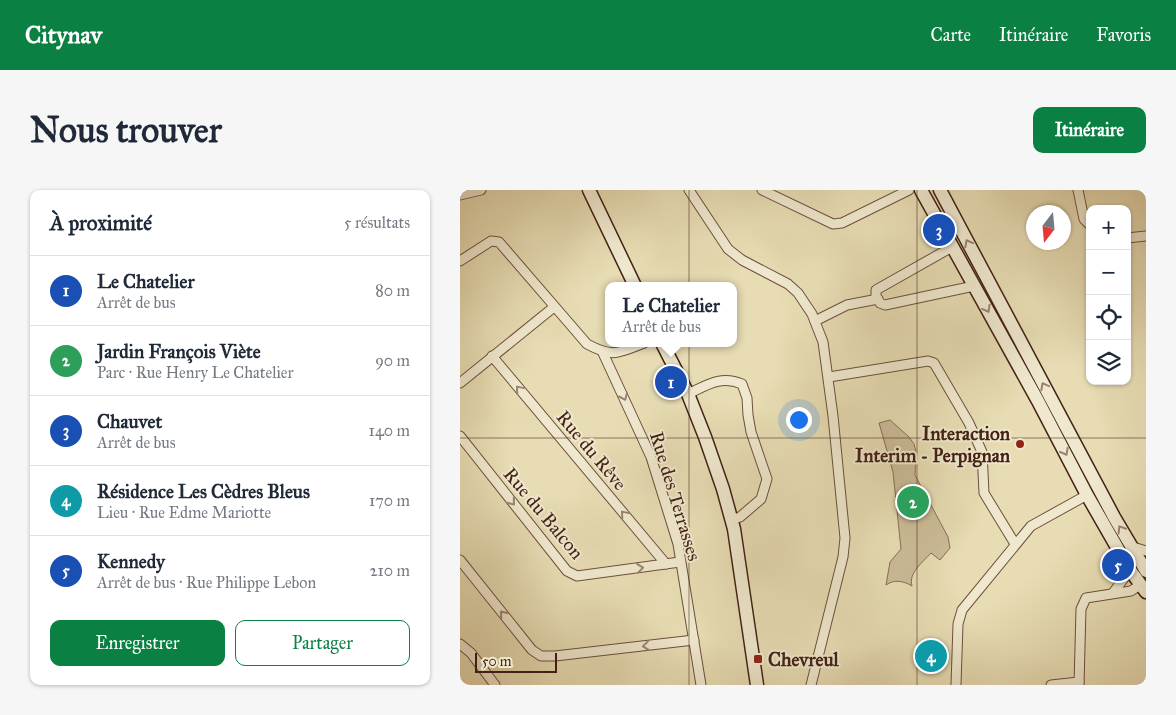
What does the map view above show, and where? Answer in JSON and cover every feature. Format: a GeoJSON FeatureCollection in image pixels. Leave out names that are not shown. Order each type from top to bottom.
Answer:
{"type":"FeatureCollection","features":[{"type":"Feature","properties":{"kind":"main road"},"geometry":{"type":"LineString","coordinates":[[590,190],[633,282]]}},
{"type":"Feature","properties":{"kind":"main road"},"geometry":{"type":"LineString","coordinates":[[921,190],[1087,495],[1143,589]]}},
{"type":"Feature","properties":{"kind":"main road"},"geometry":{"type":"LineString","coordinates":[[940,190],[1109,508],[1146,571]]}},
{"type":"Feature","properties":{"kind":"main road"},"geometry":{"type":"LineString","coordinates":[[664,347],[688,394],[723,488],[734,528],[757,685]]}},
{"type":"Feature","properties":{"kind":"street"},"geometry":{"type":"LineString","coordinates":[[460,195],[481,190]]}},
{"type":"Feature","properties":{"kind":"street"},"geometry":{"type":"LineString","coordinates":[[689,190],[728,249],[742,260],[788,284],[798,293],[815,321],[823,342],[844,538],[843,557],[811,685]]}},
{"type":"Feature","properties":{"kind":"street"},"geometry":{"type":"LineString","coordinates":[[762,190],[832,224],[842,223],[909,190]]}},
{"type":"Feature","properties":{"kind":"street"},"geometry":{"type":"LineString","coordinates":[[1078,190],[1086,221]]}},
{"type":"Feature","properties":{"kind":"street"},"geometry":{"type":"LineString","coordinates":[[1131,238],[1146,236]]}},
{"type":"Feature","properties":{"kind":"street"},"geometry":{"type":"LineString","coordinates":[[460,261],[491,241],[499,242],[587,344],[603,352],[618,352],[632,347]]}},
{"type":"Feature","properties":{"kind":"street"},"geometry":{"type":"LineString","coordinates":[[952,247],[876,290],[876,296],[880,303],[885,305],[974,286]]}},
{"type":"Feature","properties":{"kind":"street"},"geometry":{"type":"LineString","coordinates":[[815,321],[847,305],[878,299]]}},
{"type":"Feature","properties":{"kind":"street"},"geometry":{"type":"LineString","coordinates":[[460,383],[554,307]]}},
{"type":"Feature","properties":{"kind":"street","name":"Rue des Terrasses"},"geometry":{"type":"LineString","coordinates":[[603,352],[651,457],[678,544],[701,685]]}},
{"type":"Feature","properties":{"kind":"street","name":"Rue du Rêve"},"geometry":{"type":"LineString","coordinates":[[492,356],[666,564]]}},
{"type":"Feature","properties":{"kind":"street"},"geometry":{"type":"LineString","coordinates":[[828,377],[928,360],[934,363],[969,423],[982,452],[984,494],[1015,544]]}},
{"type":"Feature","properties":{"kind":"street"},"geometry":{"type":"LineString","coordinates":[[688,394],[721,380],[733,380],[742,384],[747,398],[751,432],[767,479],[761,498],[740,517],[731,520]]}},
{"type":"Feature","properties":{"kind":"street","name":"Rue du Balcon"},"geometry":{"type":"LineString","coordinates":[[460,436],[567,571],[577,576],[680,562]]}},
{"type":"Feature","properties":{"kind":"street"},"geometry":{"type":"LineString","coordinates":[[956,685],[958,624],[962,610],[1031,526],[1087,495]]}},
{"type":"Feature","properties":{"kind":"street"},"geometry":{"type":"LineString","coordinates":[[1133,547],[1146,551]]}},
{"type":"Feature","properties":{"kind":"street"},"geometry":{"type":"LineString","coordinates":[[460,560],[532,650],[541,656],[694,640]]}},
{"type":"Feature","properties":{"kind":"street"},"geometry":{"type":"LineString","coordinates":[[1113,594],[1130,570]]}},
{"type":"Feature","properties":{"kind":"street"},"geometry":{"type":"LineString","coordinates":[[1051,685],[1079,684],[1081,609],[1086,598],[1143,589]]}},
{"type":"Feature","properties":{"kind":"street"},"geometry":{"type":"LineString","coordinates":[[460,644],[471,653],[495,685]]}},
{"type":"Feature","properties":{"kind":"shaded area"},"geometry":{"type":"Polygon","coordinates":[[[890,420],[914,444],[916,452],[915,475],[948,537],[950,548],[940,560],[931,553],[920,564],[912,577],[912,586],[899,581],[886,585],[890,562],[901,549],[893,472],[879,423],[890,420]]]}},
{"type":"Feature","properties":{"kind":"place","name":"Chauvet"},"geometry":{"type":"Point","coordinates":[939,230]}},
{"type":"Feature","properties":{"kind":"place","name":"Le Chatelier"},"geometry":{"type":"Point","coordinates":[671,382]}},
{"type":"Feature","properties":{"kind":"place","name":"Interaction Interim - Perpignan"},"geometry":{"type":"Point","coordinates":[1020,444]}},
{"type":"Feature","properties":{"kind":"place","name":"Jardin François Viète"},"geometry":{"type":"Point","coordinates":[913,502]}},
{"type":"Feature","properties":{"kind":"place","name":"Kennedy"},"geometry":{"type":"Point","coordinates":[1118,565]}},
{"type":"Feature","properties":{"kind":"place","name":"Résidence Les Cèdres Bleus"},"geometry":{"type":"Point","coordinates":[931,656]}},
{"type":"Feature","properties":{"kind":"place","name":"Chevreul"},"geometry":{"type":"Point","coordinates":[758,659]}}]}
